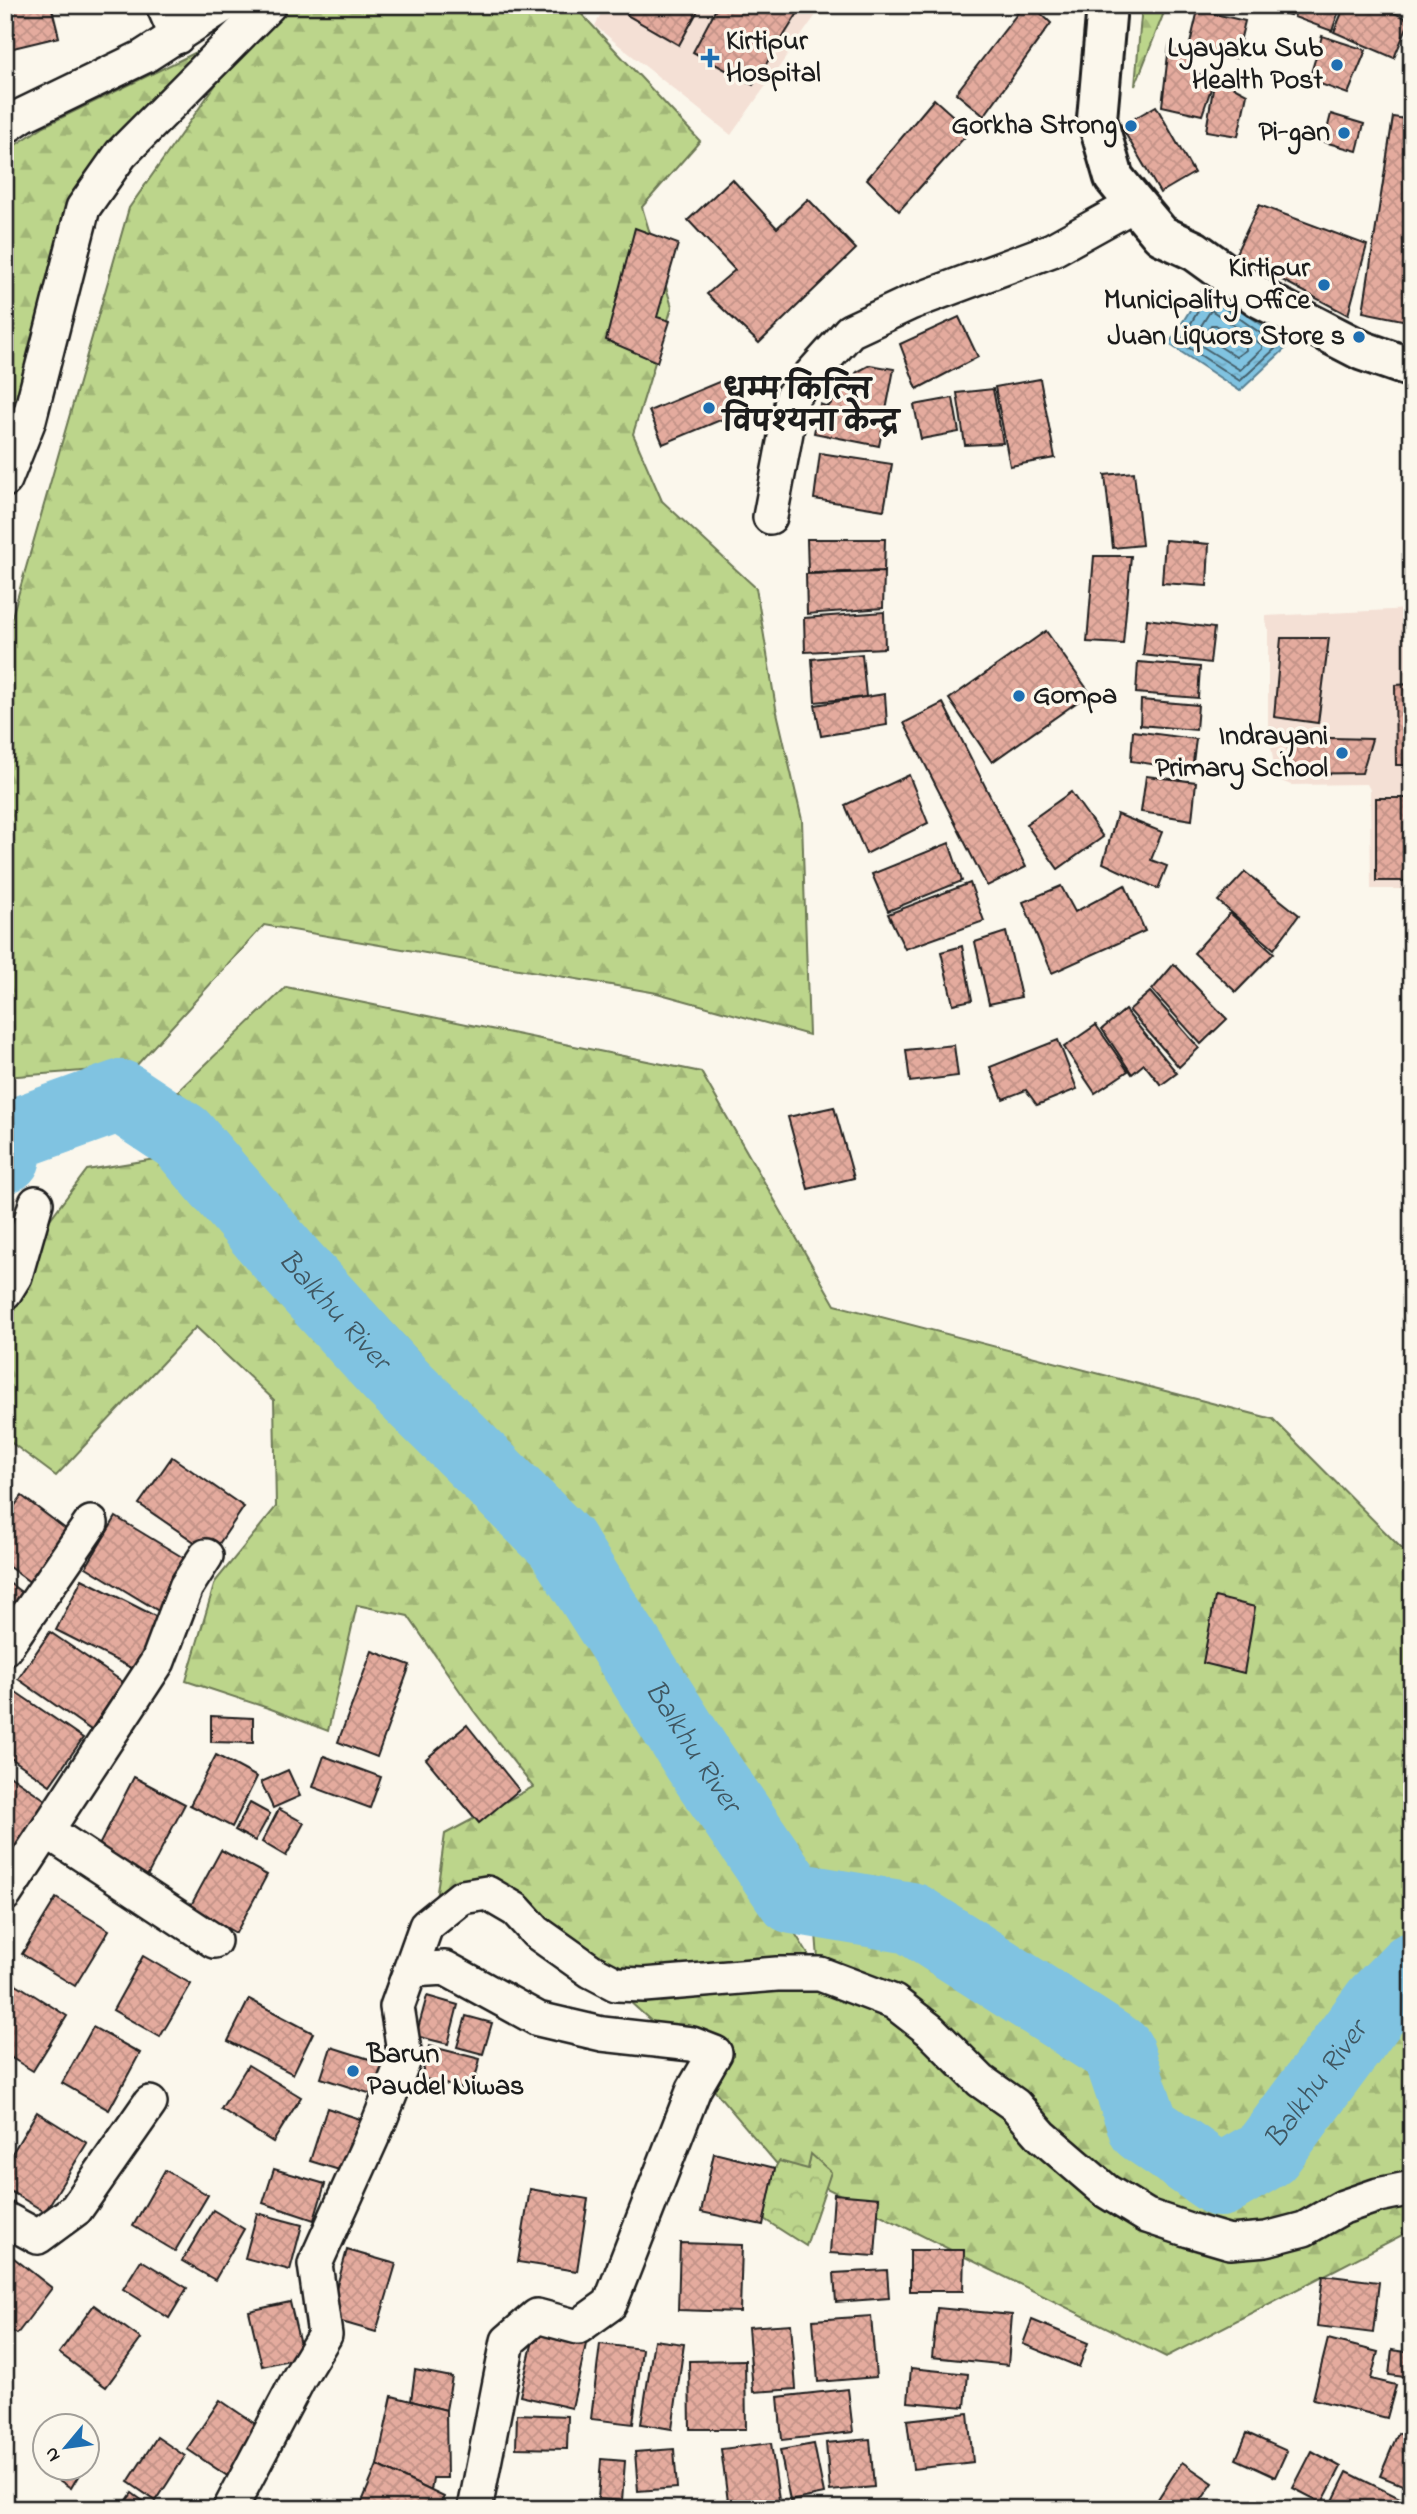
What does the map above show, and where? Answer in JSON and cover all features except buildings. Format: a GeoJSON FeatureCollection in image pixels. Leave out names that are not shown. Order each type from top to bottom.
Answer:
{"type":"FeatureCollection","features":[{"type":"Feature","properties":{"kind":"street"},"geometry":{"type":"LineString","coordinates":[[163,5],[177,37]]}},
{"type":"Feature","properties":{"kind":"street"},"geometry":{"type":"LineString","coordinates":[[5,127],[23,115],[143,57],[225,5]]}},
{"type":"Feature","properties":{"kind":"street"},"geometry":{"type":"LineString","coordinates":[[5,480],[29,420],[83,208],[121,155],[269,5]]}},
{"type":"Feature","properties":{"kind":"street"},"geometry":{"type":"LineString","coordinates":[[1107,5],[1097,119],[1114,178],[1161,235],[1195,251],[1260,298],[1363,351],[1412,368]]}},
{"type":"Feature","properties":{"kind":"street"},"geometry":{"type":"LineString","coordinates":[[769,517],[793,395],[850,331],[910,303],[1052,250],[1135,204]]}},
{"type":"Feature","properties":{"kind":"street"},"geometry":{"type":"LineString","coordinates":[[5,1292],[15,1276],[36,1203]]}},
{"type":"Feature","properties":{"kind":"street"},"geometry":{"type":"LineString","coordinates":[[5,1648],[91,1523]]}},
{"type":"Feature","properties":{"kind":"street"},"geometry":{"type":"LineString","coordinates":[[5,1894],[158,1661],[186,1587],[206,1556]]}},
{"type":"Feature","properties":{"kind":"street"},"geometry":{"type":"LineString","coordinates":[[47,1831],[214,1941]]}},
{"type":"Feature","properties":{"kind":"street"},"geometry":{"type":"LineString","coordinates":[[230,2509],[325,2334],[315,2264],[405,2057],[397,2007],[426,1926],[462,1897],[487,1893],[516,1910],[536,1932],[616,1984],[644,1985],[777,1974],[820,1974],[894,2002],[930,2030],[981,2081],[1015,2105],[1042,2136],[1106,2191],[1147,2217],[1189,2230],[1230,2242],[1266,2239],[1304,2229],[1355,2203],[1412,2188]]}},
{"type":"Feature","properties":{"kind":"street"},"geometry":{"type":"LineString","coordinates":[[412,1970],[445,1968],[538,2019],[602,2034],[691,2044],[715,2053],[694,2089],[610,2304],[578,2327],[537,2316],[508,2341],[474,2509]]}},
{"type":"Feature","properties":{"kind":"street"},"geometry":{"type":"LineString","coordinates":[[5,2219],[38,2237],[63,2220],[76,2208],[150,2103]]}},
{"type":"Feature","properties":{"kind":"shaded area","name":"Kirtipur Hospital"},"geometry":{"type":"Polygon","coordinates":[[[605,5],[823,5],[731,135],[595,26],[605,5]]]}},
{"type":"Feature","properties":{"kind":"shaded area","name":"Indrayani Primary School"},"geometry":{"type":"Polygon","coordinates":[[[1412,609],[1412,889],[1371,889],[1370,790],[1367,784],[1291,785],[1276,779],[1268,727],[1268,630],[1265,616],[1412,609]]]}},
{"type":"Feature","properties":{"kind":"green space"},"geometry":{"type":"Polygon","coordinates":[[[281,5],[576,5],[700,141],[642,207],[672,307],[633,434],[662,501],[756,588],[776,708],[802,820],[809,1035],[657,993],[264,925],[135,1067],[5,1077],[5,641],[129,208],[219,80],[281,5]]]}},
{"type":"Feature","properties":{"kind":"green space"},"geometry":{"type":"Polygon","coordinates":[[[1142,5],[1169,5],[1135,86],[1142,5]]]}},
{"type":"Feature","properties":{"kind":"green space"},"geometry":{"type":"Polygon","coordinates":[[[205,48],[78,225],[34,357],[5,427],[5,152],[44,126],[205,48]]]}},
{"type":"Feature","properties":{"kind":"green space"},"geometry":{"type":"Polygon","coordinates":[[[286,987],[701,1072],[835,1305],[1273,1419],[1412,1559],[1412,2230],[1166,2357],[776,2163],[670,2038],[494,1879],[436,1899],[445,1834],[533,1787],[473,1710],[408,1616],[357,1605],[328,1731],[186,1681],[215,1582],[276,1507],[274,1400],[196,1327],[56,1476],[5,1438],[5,1279],[87,1170],[186,1154],[341,1333],[563,1558],[819,1972],[812,1881],[561,1509],[178,1091],[286,987]]]}},
{"type":"Feature","properties":{"kind":"green space"},"geometry":{"type":"Polygon","coordinates":[[[811,2154],[831,2172],[806,2246],[764,2219],[775,2168],[779,2161],[808,2169],[811,2154]]]}},
{"type":"Feature","properties":{"kind":"water"},"geometry":{"type":"Polygon","coordinates":[[[1205,286],[1290,344],[1240,391],[1169,344],[1205,286]]]}},
{"type":"Feature","properties":{"kind":"waterway","name":"Balkhu River"},"geometry":{"type":"LineString","coordinates":[[5,1157],[9,1136],[120,1096],[182,1137],[292,1266],[394,1378],[561,1543],[699,1761],[793,1898],[911,1918],[1118,2051],[1144,2128],[1220,2181],[1267,2153],[1379,2002],[1412,1968]]}},
{"type":"Feature","properties":{"kind":"place","name":"Kirtipur Hospital"},"geometry":{"type":"Point","coordinates":[710,58]}},
{"type":"Feature","properties":{"kind":"place","name":"Lyayaku Sub Health Post"},"geometry":{"type":"Point","coordinates":[1337,65]}},
{"type":"Feature","properties":{"kind":"place","name":"Gorkha Strong"},"geometry":{"type":"Point","coordinates":[1131,126]}},
{"type":"Feature","properties":{"kind":"place","name":"Pi-gan"},"geometry":{"type":"Point","coordinates":[1344,133]}},
{"type":"Feature","properties":{"kind":"place","name":"Kirtipur Municipality Office"},"geometry":{"type":"Point","coordinates":[1324,285]}},
{"type":"Feature","properties":{"kind":"place","name":"Juan Liquors Store s"},"geometry":{"type":"Point","coordinates":[1359,337]}},
{"type":"Feature","properties":{"kind":"place","name":"धम्म कित्त्ति विपश्यना केन्द्र"},"geometry":{"type":"Point","coordinates":[709,408]}},
{"type":"Feature","properties":{"kind":"place","name":"Gompa"},"geometry":{"type":"Point","coordinates":[1019,696]}},
{"type":"Feature","properties":{"kind":"place","name":"Indrayani Primary School"},"geometry":{"type":"Point","coordinates":[1342,753]}},
{"type":"Feature","properties":{"kind":"place","name":"Barun Paudel Niwas"},"geometry":{"type":"Point","coordinates":[353,2071]}}]}
